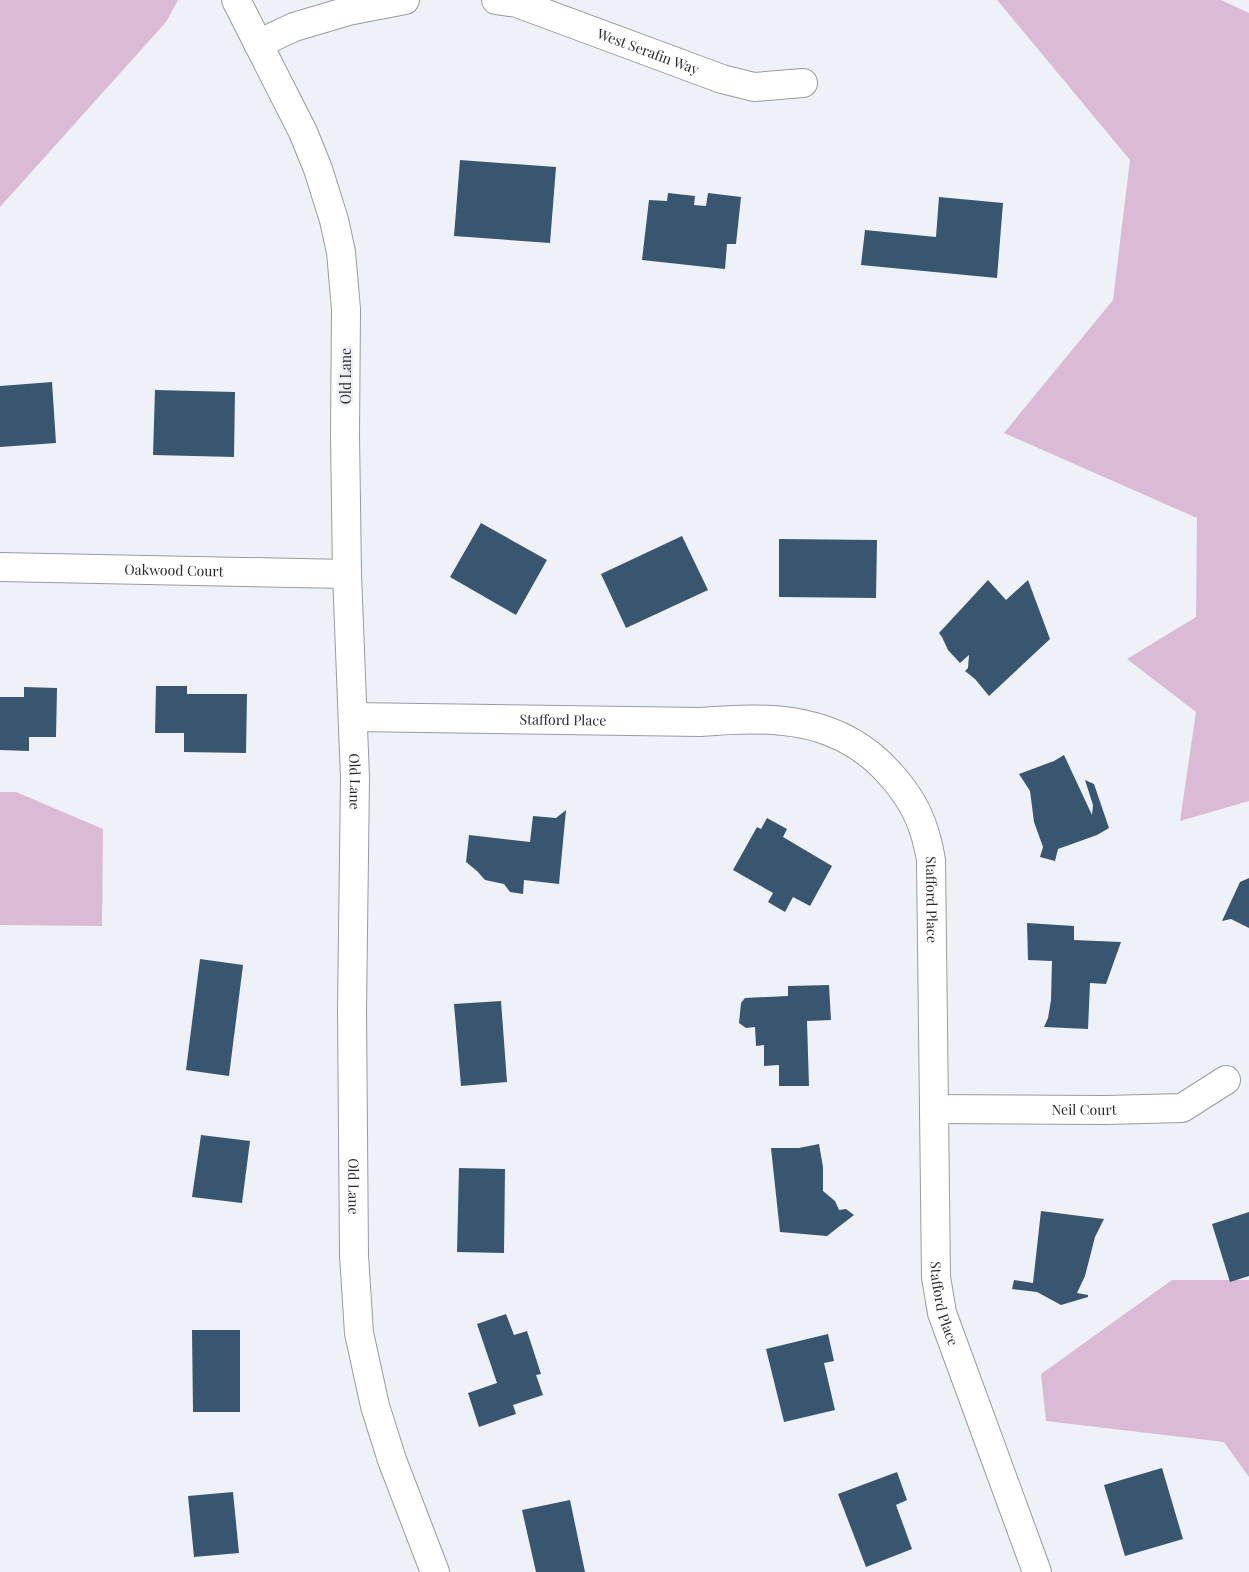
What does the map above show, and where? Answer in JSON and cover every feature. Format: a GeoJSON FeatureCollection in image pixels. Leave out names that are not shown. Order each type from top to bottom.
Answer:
{"type":"FeatureCollection","features":[{"type":"Feature","properties":{"kind":"street","name":"Old Lane"},"geometry":{"type":"LineString","coordinates":[[236,0],[303,132],[318,169],[334,220],[341,252],[346,309],[347,574],[353,717],[352,1009],[354,1255],[359,1333],[375,1406],[386,1442],[435,1572]]}},
{"type":"Feature","properties":{"kind":"street"},"geometry":{"type":"LineString","coordinates":[[258,44],[294,27],[348,11],[405,0]]}},
{"type":"Feature","properties":{"kind":"street","name":"West Serafin Way"},"geometry":{"type":"LineString","coordinates":[[496,0],[517,3],[722,79],[754,87],[802,83]]}},
{"type":"Feature","properties":{"kind":"street","name":"Oakwood Court"},"geometry":{"type":"LineString","coordinates":[[0,567],[347,574]]}},
{"type":"Feature","properties":{"kind":"street","name":"Stafford Place"},"geometry":{"type":"LineString","coordinates":[[353,717],[700,722],[741,718],[779,720],[834,732],[866,751],[881,763],[905,791],[923,824],[931,860],[936,1277],[942,1312],[1038,1572]]}},
{"type":"Feature","properties":{"kind":"street","name":"Neil Court"},"geometry":{"type":"LineString","coordinates":[[934,1109],[1106,1110],[1182,1108],[1226,1080]]}},
{"type":"Feature","properties":{"kind":"shaded area"},"geometry":{"type":"Polygon","coordinates":[[[0,0],[178,0],[166,22],[0,207],[0,0]]]}},
{"type":"Feature","properties":{"kind":"shaded area"},"geometry":{"type":"Polygon","coordinates":[[[997,0],[1221,0],[1249,13],[1249,801],[1180,821],[1196,712],[1127,659],[1196,617],[1197,518],[1004,433],[1113,300],[1130,160],[997,0]]]}},
{"type":"Feature","properties":{"kind":"shaded area"},"geometry":{"type":"Polygon","coordinates":[[[0,792],[16,792],[103,829],[102,926],[0,925],[0,792]]]}},
{"type":"Feature","properties":{"kind":"shaded area"},"geometry":{"type":"Polygon","coordinates":[[[1172,1280],[1249,1280],[1249,1477],[1224,1442],[1046,1421],[1041,1374],[1172,1280]]]}},
{"type":"Feature","properties":{"kind":"building"},"geometry":{"type":"Polygon","coordinates":[[[460,160],[556,167],[550,243],[454,236],[460,160]]]}},
{"type":"Feature","properties":{"kind":"building"},"geometry":{"type":"Polygon","coordinates":[[[668,193],[695,196],[694,205],[706,206],[708,193],[741,197],[736,244],[727,244],[725,269],[642,260],[649,200],[667,201],[668,193]]]}},
{"type":"Feature","properties":{"kind":"building"},"geometry":{"type":"Polygon","coordinates":[[[939,197],[1003,203],[997,278],[861,265],[865,230],[936,237],[939,197]]]}},
{"type":"Feature","properties":{"kind":"building"},"geometry":{"type":"Polygon","coordinates":[[[52,382],[56,443],[0,447],[0,386],[52,382]]]}},
{"type":"Feature","properties":{"kind":"building"},"geometry":{"type":"Polygon","coordinates":[[[155,390],[235,392],[234,457],[153,455],[155,390]]]}},
{"type":"Feature","properties":{"kind":"building"},"geometry":{"type":"Polygon","coordinates":[[[481,523],[547,560],[516,615],[450,577],[481,523]]]}},
{"type":"Feature","properties":{"kind":"building"},"geometry":{"type":"Polygon","coordinates":[[[682,536],[708,590],[626,628],[601,574],[682,536]]]}},
{"type":"Feature","properties":{"kind":"building"},"geometry":{"type":"Polygon","coordinates":[[[779,539],[877,540],[876,598],[779,597],[779,539]]]}},
{"type":"Feature","properties":{"kind":"building"},"geometry":{"type":"Polygon","coordinates":[[[988,580],[1006,600],[1028,580],[1050,639],[989,696],[975,679],[965,671],[968,668],[969,655],[960,663],[948,650],[939,633],[988,580]]]}},
{"type":"Feature","properties":{"kind":"building"},"geometry":{"type":"Polygon","coordinates":[[[156,686],[187,686],[187,694],[247,694],[246,753],[184,752],[184,733],[155,733],[156,686]]]}},
{"type":"Feature","properties":{"kind":"building"},"geometry":{"type":"Polygon","coordinates":[[[24,687],[57,688],[56,737],[29,737],[29,751],[0,750],[0,697],[24,697],[24,687]]]}},
{"type":"Feature","properties":{"kind":"building"},"geometry":{"type":"Polygon","coordinates":[[[1064,755],[1092,815],[1093,805],[1085,780],[1094,784],[1109,828],[1097,835],[1058,849],[1055,861],[1040,857],[1043,847],[1034,822],[1030,791],[1019,774],[1054,761],[1064,755]]]}},
{"type":"Feature","properties":{"kind":"building"},"geometry":{"type":"Polygon","coordinates":[[[566,810],[559,884],[524,880],[523,894],[510,892],[504,884],[485,880],[466,862],[469,835],[530,842],[533,816],[556,818],[566,810]]]}},
{"type":"Feature","properties":{"kind":"building"},"geometry":{"type":"Polygon","coordinates":[[[767,818],[787,829],[783,837],[832,866],[810,906],[793,897],[785,912],[768,902],[773,893],[733,870],[757,827],[761,829],[767,818]]]}},
{"type":"Feature","properties":{"kind":"building"},"geometry":{"type":"Polygon","coordinates":[[[1249,878],[1249,928],[1231,919],[1222,921],[1240,882],[1249,878]]]}},
{"type":"Feature","properties":{"kind":"building"},"geometry":{"type":"Polygon","coordinates":[[[1027,923],[1074,926],[1074,940],[1121,942],[1106,984],[1090,983],[1088,1029],[1044,1027],[1048,1018],[1051,1000],[1052,961],[1028,960],[1027,923]]]}},
{"type":"Feature","properties":{"kind":"building"},"geometry":{"type":"Polygon","coordinates":[[[200,959],[243,965],[229,1076],[186,1070],[200,959]]]}},
{"type":"Feature","properties":{"kind":"building"},"geometry":{"type":"Polygon","coordinates":[[[829,985],[831,1020],[807,1021],[809,1086],[779,1086],[779,1065],[764,1066],[764,1045],[756,1046],[755,1027],[746,1028],[739,1023],[741,1003],[745,998],[788,996],[788,986],[829,985]]]}},
{"type":"Feature","properties":{"kind":"building"},"geometry":{"type":"Polygon","coordinates":[[[501,1001],[507,1082],[461,1086],[454,1004],[501,1001]]]}},
{"type":"Feature","properties":{"kind":"building"},"geometry":{"type":"Polygon","coordinates":[[[201,1135],[250,1141],[242,1203],[192,1197],[201,1135]]]}},
{"type":"Feature","properties":{"kind":"building"},"geometry":{"type":"Polygon","coordinates":[[[819,1144],[823,1167],[823,1191],[835,1201],[839,1210],[846,1209],[854,1215],[827,1236],[780,1232],[771,1148],[799,1148],[819,1144]]]}},
{"type":"Feature","properties":{"kind":"building"},"geometry":{"type":"Polygon","coordinates":[[[459,1168],[505,1169],[504,1253],[457,1252],[459,1168]]]}},
{"type":"Feature","properties":{"kind":"building"},"geometry":{"type":"Polygon","coordinates":[[[1041,1211],[1104,1219],[1095,1237],[1085,1276],[1077,1293],[1088,1295],[1088,1297],[1061,1305],[1037,1292],[1012,1289],[1014,1280],[1033,1283],[1041,1211]]]}},
{"type":"Feature","properties":{"kind":"building"},"geometry":{"type":"Polygon","coordinates":[[[1249,1212],[1249,1276],[1230,1282],[1212,1224],[1249,1212]]]}},
{"type":"Feature","properties":{"kind":"building"},"geometry":{"type":"Polygon","coordinates":[[[506,1314],[514,1335],[527,1331],[541,1374],[536,1375],[543,1395],[513,1405],[516,1414],[479,1427],[468,1393],[497,1383],[477,1324],[506,1314]]]}},
{"type":"Feature","properties":{"kind":"building"},"geometry":{"type":"Polygon","coordinates":[[[192,1330],[240,1330],[240,1412],[193,1412],[192,1330]]]}},
{"type":"Feature","properties":{"kind":"building"},"geometry":{"type":"Polygon","coordinates":[[[828,1334],[834,1361],[824,1363],[835,1410],[784,1422],[766,1349],[828,1334]]]}},
{"type":"Feature","properties":{"kind":"building"},"geometry":{"type":"Polygon","coordinates":[[[1162,1468],[1183,1539],[1125,1556],[1104,1485],[1162,1468]]]}},
{"type":"Feature","properties":{"kind":"building"},"geometry":{"type":"Polygon","coordinates":[[[897,1472],[907,1500],[896,1505],[912,1549],[866,1567],[838,1494],[897,1472]]]}},
{"type":"Feature","properties":{"kind":"building"},"geometry":{"type":"Polygon","coordinates":[[[233,1492],[239,1553],[194,1557],[188,1496],[233,1492]]]}},
{"type":"Feature","properties":{"kind":"building"},"geometry":{"type":"Polygon","coordinates":[[[570,1500],[585,1572],[536,1572],[522,1510],[570,1500]]]}}]}
